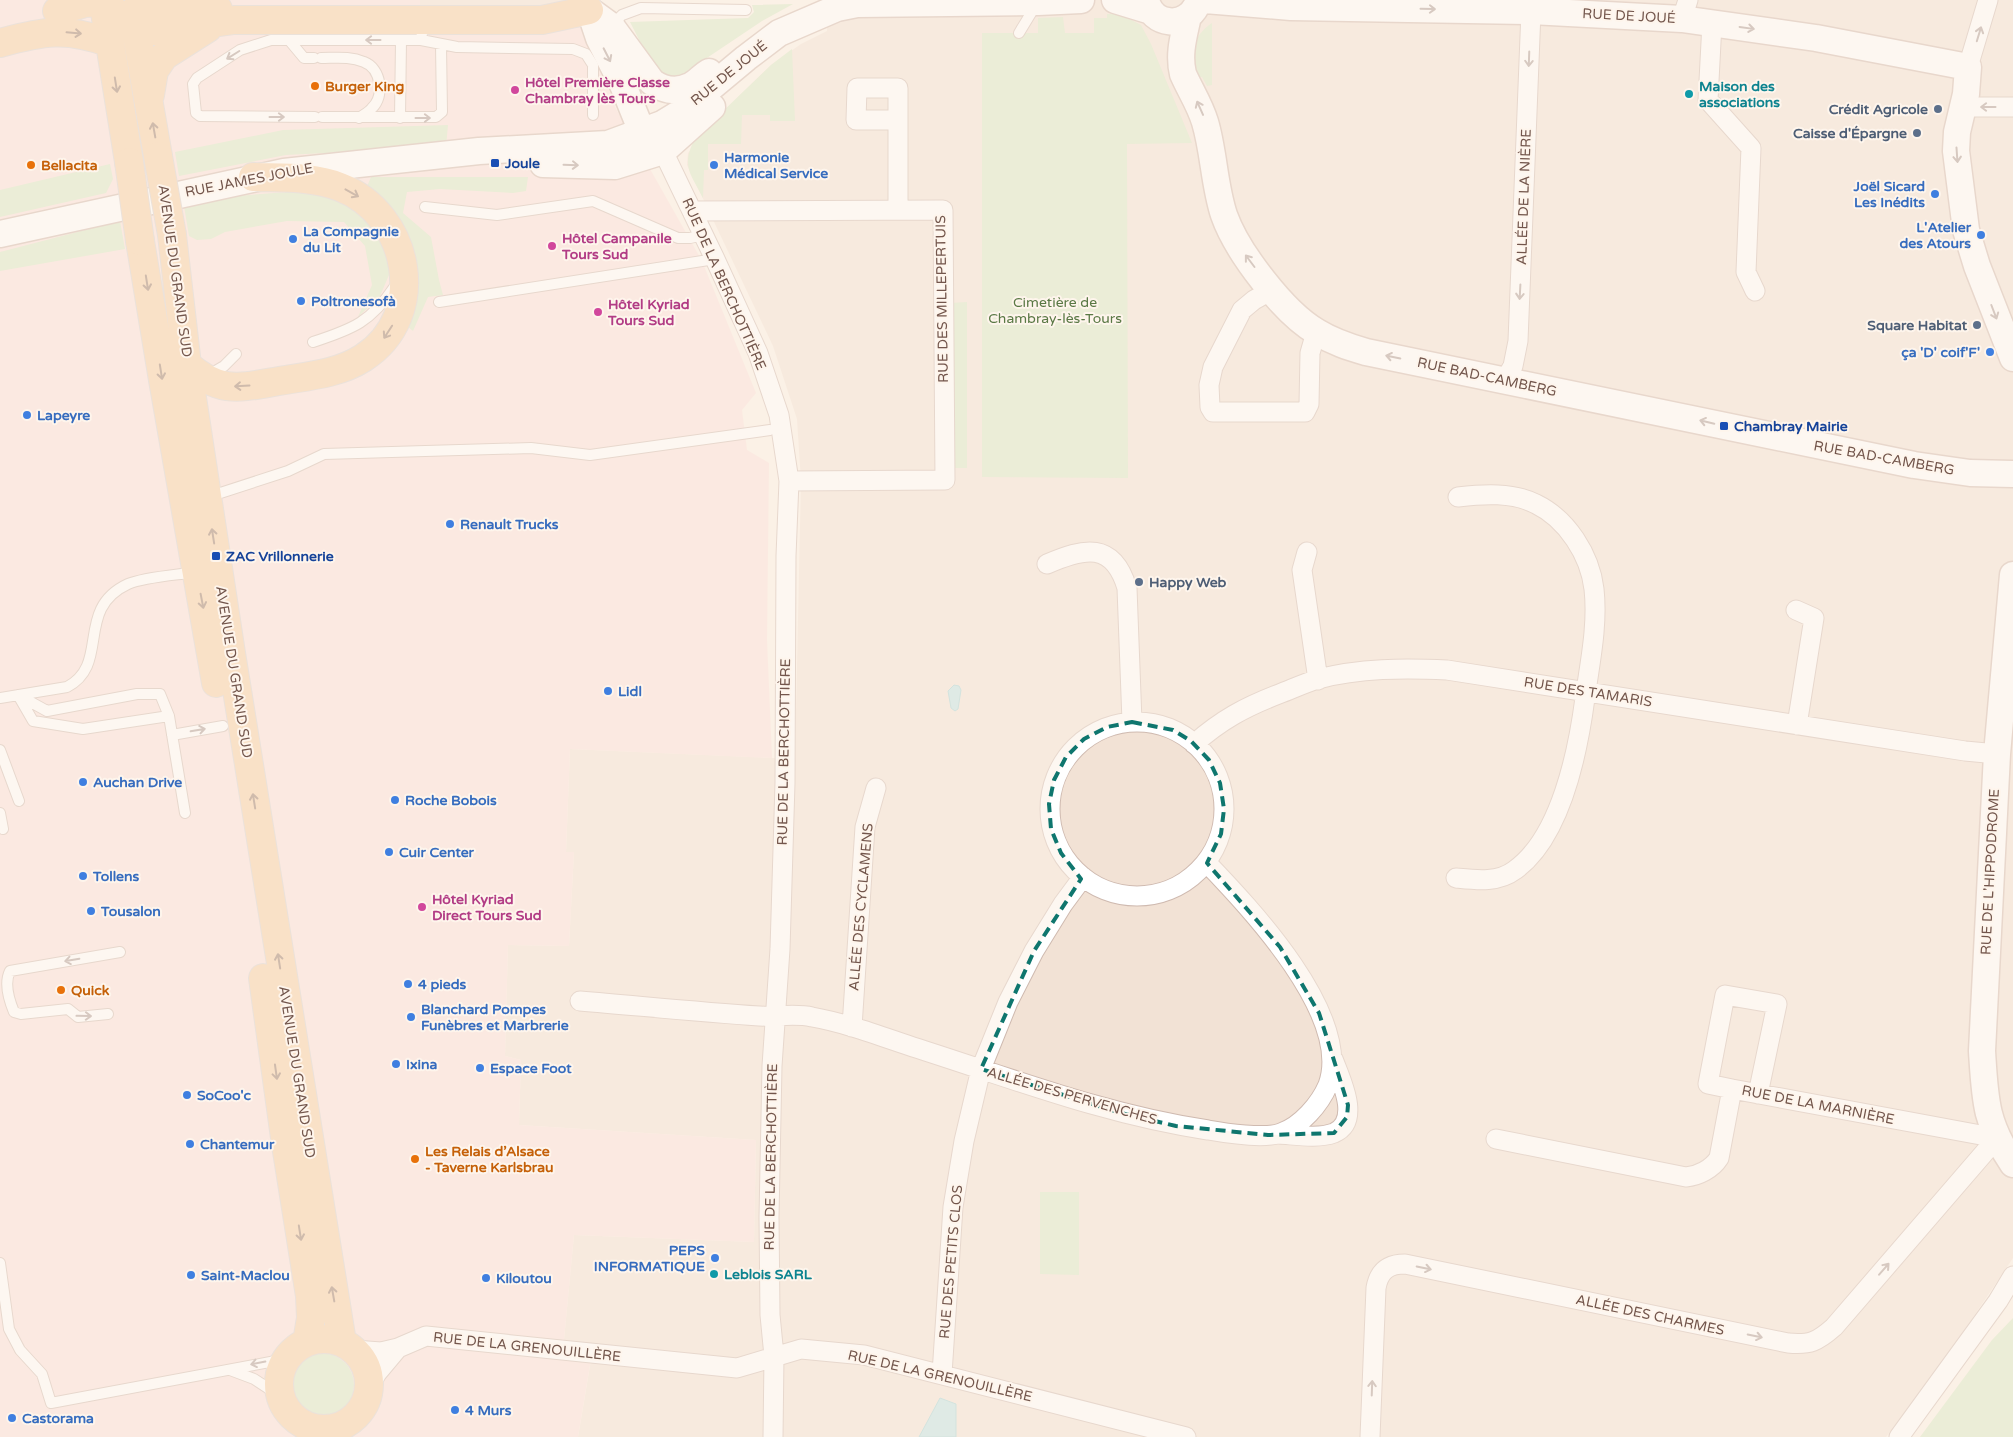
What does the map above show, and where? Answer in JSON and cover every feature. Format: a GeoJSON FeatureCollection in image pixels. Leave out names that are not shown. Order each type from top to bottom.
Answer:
{"type":"FeatureCollection","features":[{"type":"Feature","properties":{"kind":"main road","name":"AVENUE DU GRAND SUD"},"geometry":{"type":"LineString","coordinates":[[131,0],[195,372],[207,497],[302,1102],[348,1346]]}},
{"type":"Feature","properties":{"kind":"main road"},"geometry":{"type":"LineString","coordinates":[[139,0],[142,3],[163,8],[281,27]]}},
{"type":"Feature","properties":{"kind":"main road","name":"AVENUE DU GRAND SUD"},"geometry":{"type":"LineString","coordinates":[[103,1],[140,241],[223,726],[310,1296],[311,1318],[307,1342]]}},
{"type":"Feature","properties":{"kind":"main road"},"geometry":{"type":"LineString","coordinates":[[36,33],[61,6],[103,1],[138,40],[156,31],[234,20],[281,27],[422,22],[542,6],[583,5]]}},
{"type":"Feature","properties":{"kind":"main road"},"geometry":{"type":"LineString","coordinates":[[149,104],[154,71],[164,56],[215,23]]}},
{"type":"Feature","properties":{"kind":"main road"},"geometry":{"type":"LineString","coordinates":[[0,43],[36,33],[82,34],[110,43]]}},
{"type":"Feature","properties":{"kind":"main road"},"geometry":{"type":"LineString","coordinates":[[195,372],[213,384],[225,386],[253,385],[329,372],[349,366],[364,358],[388,334],[398,316],[405,283],[403,264],[398,245],[378,212],[354,193],[324,182],[253,177]]}},
{"type":"Feature","properties":{"kind":"main road"},"geometry":{"type":"LineString","coordinates":[[319,1339],[348,1346],[363,1362],[368,1374],[369,1386],[366,1399],[354,1428],[344,1424],[328,1433],[303,1424],[285,1407],[280,1396],[280,1371],[286,1359],[295,1349],[307,1342],[319,1339]]}},
{"type":"Feature","properties":{"kind":"street","name":"RUE DE JOUÉ"},"geometry":{"type":"LineString","coordinates":[[652,128],[680,113],[779,33],[837,8],[857,4],[1080,0]]}},
{"type":"Feature","properties":{"kind":"street"},"geometry":{"type":"LineString","coordinates":[[1115,0],[1148,6]]}},
{"type":"Feature","properties":{"kind":"street"},"geometry":{"type":"LineString","coordinates":[[1988,0],[1968,67],[1963,108],[1957,132],[1956,151],[1966,230],[1977,266],[2013,358]]}},
{"type":"Feature","properties":{"kind":"street"},"geometry":{"type":"LineString","coordinates":[[583,5],[611,26],[652,82],[660,88],[680,90],[690,86],[706,74],[746,58]]}},
{"type":"Feature","properties":{"kind":"street"},"geometry":{"type":"LineString","coordinates":[[583,5],[622,85],[652,128],[668,161]]}},
{"type":"Feature","properties":{"kind":"street","name":"RUE DE JOUÉ"},"geometry":{"type":"LineString","coordinates":[[1148,6],[1155,16],[1166,21],[1178,21],[1197,5],[1530,10],[1685,10],[1712,23],[1816,38],[1968,67]]}},
{"type":"Feature","properties":{"kind":"street","name":"RUE BAD-CAMBERG"},"geometry":{"type":"LineString","coordinates":[[1197,5],[1180,57],[1181,66],[1182,74],[1205,121],[1223,213],[1232,235],[1240,248],[1272,290],[1297,318],[1316,332],[1344,346],[1366,352],[1914,466],[1970,473],[2013,474]]}},
{"type":"Feature","properties":{"kind":"street","name":"ALLÉE DE LA NIÈRE"},"geometry":{"type":"LineString","coordinates":[[1505,380],[1513,366],[1518,341],[1530,10]]}},
{"type":"Feature","properties":{"kind":"street","name":"RUE DE JOUÉ"},"geometry":{"type":"LineString","coordinates":[[668,161],[782,43],[818,17]]}},
{"type":"Feature","properties":{"kind":"street"},"geometry":{"type":"LineString","coordinates":[[1712,23],[1708,100],[1751,148],[1746,272],[1755,290]]}},
{"type":"Feature","properties":{"kind":"street"},"geometry":{"type":"LineString","coordinates":[[638,64],[652,128]]}},
{"type":"Feature","properties":{"kind":"street"},"geometry":{"type":"LineString","coordinates":[[1963,108],[2013,107]]}},
{"type":"Feature","properties":{"kind":"street"},"geometry":{"type":"LineString","coordinates":[[898,120],[898,210]]}},
{"type":"Feature","properties":{"kind":"street","name":"RUE JAMES JOULE"},"geometry":{"type":"LineString","coordinates":[[0,234],[253,177],[313,168],[479,151],[608,144],[652,128]]}},
{"type":"Feature","properties":{"kind":"street","name":"RUE JAMES JOULE"},"geometry":{"type":"LineString","coordinates":[[382,162],[615,166],[668,161]]}},
{"type":"Feature","properties":{"kind":"street","name":"RUE DE LA BERCHOTTIÈRE"},"geometry":{"type":"LineString","coordinates":[[668,161],[758,354],[779,416],[788,481],[785,783],[776,1016],[772,1066],[768,1276],[774,1356],[773,1437]]}},
{"type":"Feature","properties":{"kind":"street","name":"RUE DES MILLEPERTUIS"},"geometry":{"type":"LineString","coordinates":[[692,211],[943,210],[945,480],[788,481]]}},
{"type":"Feature","properties":{"kind":"street"},"geometry":{"type":"LineString","coordinates":[[1272,290],[1254,300],[1242,310],[1213,367],[1210,385],[1210,407],[1213,412],[1304,412],[1309,404],[1310,353],[1316,332]]}},
{"type":"Feature","properties":{"kind":"street"},"geometry":{"type":"LineString","coordinates":[[1456,878],[1480,880],[1500,878],[1514,872],[1527,860],[1542,841],[1554,817],[1572,768],[1586,692],[1594,629],[1594,594],[1590,573],[1578,543],[1561,522],[1536,504],[1506,496],[1458,496]]}},
{"type":"Feature","properties":{"kind":"street"},"geometry":{"type":"LineString","coordinates":[[1048,564],[1071,554],[1092,551],[1103,554],[1111,559],[1124,576],[1127,588],[1132,722]]}},
{"type":"Feature","properties":{"kind":"street"},"geometry":{"type":"LineString","coordinates":[[1307,552],[1302,570],[1318,680]]}},
{"type":"Feature","properties":{"kind":"street","name":"RUE DE L'HIPPODROME"},"geometry":{"type":"LineString","coordinates":[[2013,575],[2002,764],[1987,930],[1982,1051],[1986,1106],[1990,1123],[2013,1164]]}},
{"type":"Feature","properties":{"kind":"street"},"geometry":{"type":"LineString","coordinates":[[1796,610],[1814,618],[1796,725]]}},
{"type":"Feature","properties":{"kind":"street","name":"RUE DES TAMARIS"},"geometry":{"type":"LineString","coordinates":[[1194,744],[1222,720],[1248,706],[1318,680],[1352,673],[1408,668],[1447,670],[1965,751],[2002,764]]}},
{"type":"Feature","properties":{"kind":"street"},"geometry":{"type":"LineString","coordinates":[[1132,722],[1153,724],[1173,730],[1194,744],[1209,760],[1220,783],[1224,809],[1221,834],[1206,862],[1193,876],[1171,890],[1147,896],[1121,896],[1097,888],[1076,873],[1060,853],[1051,829],[1049,804],[1054,780],[1066,757],[1084,739],[1107,727],[1132,722]]}},
{"type":"Feature","properties":{"kind":"street","name":"ALLÉE DES CYCLAMENS"},"geometry":{"type":"LineString","coordinates":[[852,1027],[865,827],[876,788]]}},
{"type":"Feature","properties":{"kind":"street"},"geometry":{"type":"LineString","coordinates":[[1206,862],[1248,907],[1280,947],[1304,983],[1328,1037],[1332,1058],[1330,1080],[1317,1104],[1292,1128],[1279,1134]]}},
{"type":"Feature","properties":{"kind":"street","name":"RUE DES PETITS CLOS"},"geometry":{"type":"LineString","coordinates":[[942,1374],[953,1207],[964,1141],[981,1069],[1008,1002],[1034,951],[1082,877]]}},
{"type":"Feature","properties":{"kind":"street"},"geometry":{"type":"LineString","coordinates":[[1732,1088],[1708,1084],[1725,995],[1777,1004],[1758,1094]]}},
{"type":"Feature","properties":{"kind":"street","name":"ALLÉE DES PERVENCHES"},"geometry":{"type":"LineString","coordinates":[[580,1001],[776,1016],[811,1016],[852,1027],[1112,1111],[1176,1126],[1227,1133],[1319,1136],[1334,1133],[1342,1126],[1347,1117],[1348,1105],[1332,1058]]}},
{"type":"Feature","properties":{"kind":"street","name":"RUE DE LA MARNIÈRE"},"geometry":{"type":"LineString","coordinates":[[1496,1139],[1686,1177],[1695,1176],[1715,1164],[1718,1158],[1732,1088],[1997,1138]]}},
{"type":"Feature","properties":{"kind":"street","name":"ALLÉE DES CHARMES"},"geometry":{"type":"LineString","coordinates":[[1370,1437],[1376,1288],[1379,1276],[1392,1265],[1405,1264],[1788,1343],[1805,1344],[1820,1339],[1834,1327],[1997,1138]]}},
{"type":"Feature","properties":{"kind":"street"},"geometry":{"type":"LineString","coordinates":[[1898,1437],[2005,1296],[2013,1276]]}},
{"type":"Feature","properties":{"kind":"street","name":"RUE DE LA GRENOUILLÈRE"},"geometry":{"type":"LineString","coordinates":[[348,1346],[381,1352],[398,1348],[426,1336],[737,1368],[801,1349],[864,1355],[1186,1437]]}},
{"type":"Feature","properties":{"kind":"street","name":"RUE DE LA GRENOUILLÈRE"},"geometry":{"type":"LineString","coordinates":[[369,1386],[377,1373],[398,1348]]}},
{"type":"Feature","properties":{"kind":"lane"},"geometry":{"type":"LineString","coordinates":[[1019,33],[1038,2]]}},
{"type":"Feature","properties":{"kind":"lane"},"geometry":{"type":"LineString","coordinates":[[611,26],[622,15],[641,8],[746,10]]}},
{"type":"Feature","properties":{"kind":"lane"},"geometry":{"type":"LineString","coordinates":[[422,22],[442,45],[442,112],[440,115],[433,118],[359,118],[203,117],[196,115],[193,84],[197,78],[240,50],[264,42],[281,27],[400,40],[422,22]]}},
{"type":"Feature","properties":{"kind":"lane"},"geometry":{"type":"LineString","coordinates":[[281,27],[304,58],[348,57],[366,62],[376,72],[381,90],[373,108],[359,118]]}},
{"type":"Feature","properties":{"kind":"lane"},"geometry":{"type":"LineString","coordinates":[[400,40],[400,118]]}},
{"type":"Feature","properties":{"kind":"lane"},"geometry":{"type":"LineString","coordinates":[[442,45],[480,48],[572,49],[586,54],[593,65],[594,115]]}},
{"type":"Feature","properties":{"kind":"lane"},"geometry":{"type":"LineString","coordinates":[[425,207],[497,215],[593,201],[678,238],[704,235]]}},
{"type":"Feature","properties":{"kind":"lane"},"geometry":{"type":"LineString","coordinates":[[439,302],[715,259]]}},
{"type":"Feature","properties":{"kind":"lane"},"geometry":{"type":"LineString","coordinates":[[314,342],[345,331],[367,320],[384,303],[395,286],[403,264]]}},
{"type":"Feature","properties":{"kind":"lane"},"geometry":{"type":"LineString","coordinates":[[195,372],[224,366],[236,354]]}},
{"type":"Feature","properties":{"kind":"lane"},"geometry":{"type":"LineString","coordinates":[[207,497],[288,471],[324,454],[531,448],[590,455],[770,430]]}},
{"type":"Feature","properties":{"kind":"lane"},"geometry":{"type":"LineString","coordinates":[[0,698],[67,687],[76,683],[89,664],[96,618],[110,596],[128,584],[196,572]]}},
{"type":"Feature","properties":{"kind":"lane"},"geometry":{"type":"LineString","coordinates":[[18,695],[47,711],[137,694],[160,694],[169,716],[185,813]]}},
{"type":"Feature","properties":{"kind":"lane"},"geometry":{"type":"LineString","coordinates":[[18,695],[33,721],[83,729],[169,716]]}},
{"type":"Feature","properties":{"kind":"lane"},"geometry":{"type":"LineString","coordinates":[[172,735],[223,726]]}},
{"type":"Feature","properties":{"kind":"lane"},"geometry":{"type":"LineString","coordinates":[[0,750],[19,801]]}},
{"type":"Feature","properties":{"kind":"lane"},"geometry":{"type":"LineString","coordinates":[[0,813],[3,829]]}},
{"type":"Feature","properties":{"kind":"lane"},"geometry":{"type":"LineString","coordinates":[[108,1014],[78,1017],[68,1009],[21,1014],[14,1012],[10,1004],[6,978],[10,971],[120,952]]}},
{"type":"Feature","properties":{"kind":"lane"},"geometry":{"type":"LineString","coordinates":[[0,1263],[9,1330],[20,1350],[42,1374],[51,1403],[286,1359]]}},
{"type":"Feature","properties":{"kind":"lane"},"geometry":{"type":"LineString","coordinates":[[230,1370],[254,1379],[280,1396]]}},
{"type":"Feature","properties":{"kind":"highlighted area"},"geometry":{"type":"Polygon","coordinates":[[[1132,722],[1173,730],[1191,741],[1209,760],[1220,783],[1224,809],[1221,834],[1207,863],[1280,947],[1319,1013],[1348,1105],[1347,1117],[1334,1133],[1268,1135],[1176,1126],[1121,1113],[981,1069],[1034,951],[1081,879],[1061,853],[1051,829],[1049,804],[1054,780],[1066,757],[1084,739],[1107,727],[1132,722]]]}},
{"type":"Feature","properties":{"kind":"shaded area"},"geometry":{"type":"Polygon","coordinates":[[[0,0],[420,0],[420,7],[586,22],[615,107],[702,261],[756,393],[742,410],[747,450],[769,463],[767,640],[772,758],[570,749],[566,852],[574,852],[569,946],[508,945],[505,1056],[521,1060],[519,1125],[756,1140],[754,1242],[574,1235],[563,1350],[592,1353],[578,1437],[0,1437],[0,0]]]}},
{"type":"Feature","properties":{"kind":"shaded area"},"geometry":{"type":"Polygon","coordinates":[[[420,0],[570,0],[542,6],[420,7],[420,0]]]}},
{"type":"Feature","properties":{"kind":"shaded area"},"geometry":{"type":"Polygon","coordinates":[[[827,0],[2013,0],[2013,1258],[1951,1350],[1886,1437],[578,1437],[592,1354],[563,1350],[574,1235],[754,1242],[756,1140],[519,1125],[521,1060],[505,1056],[508,945],[569,946],[574,852],[566,853],[570,749],[795,759],[801,481],[797,419],[773,346],[687,165],[688,153],[739,96],[771,65],[801,44],[827,31],[827,0]]]}},
{"type":"Feature","properties":{"kind":"green space"},"geometry":{"type":"Polygon","coordinates":[[[793,4],[762,21],[677,78],[666,78],[654,69],[630,22],[748,18],[754,12],[752,5],[793,4]]]}},
{"type":"Feature","properties":{"kind":"green space","name":"Cimetière de Chambray-lès-Tours"},"geometry":{"type":"Polygon","coordinates":[[[1107,14],[1120,14],[1141,25],[1151,44],[1192,143],[1127,144],[1128,478],[982,477],[982,33],[1038,33],[1038,18],[1063,17],[1065,33],[1094,33],[1094,18],[1107,18],[1107,14]]]}},
{"type":"Feature","properties":{"kind":"green space"},"geometry":{"type":"Polygon","coordinates":[[[1212,23],[1212,85],[1207,86],[1202,77],[1195,78],[1190,57],[1192,47],[1198,37],[1212,23]]]}},
{"type":"Feature","properties":{"kind":"green space"},"geometry":{"type":"Polygon","coordinates":[[[792,49],[795,121],[770,121],[770,115],[742,115],[741,144],[708,144],[708,170],[704,170],[703,198],[691,175],[688,163],[695,138],[771,65],[792,49]]]}},
{"type":"Feature","properties":{"kind":"green space"},"geometry":{"type":"Polygon","coordinates":[[[448,125],[446,147],[286,155],[179,176],[175,152],[283,130],[448,125]]]}},
{"type":"Feature","properties":{"kind":"green space"},"geometry":{"type":"Polygon","coordinates":[[[110,164],[113,179],[106,193],[0,217],[0,190],[110,164]]]}},
{"type":"Feature","properties":{"kind":"green space"},"geometry":{"type":"Polygon","coordinates":[[[371,177],[528,177],[526,191],[513,193],[440,189],[407,192],[403,213],[431,237],[443,295],[428,297],[413,331],[403,323],[409,289],[366,189],[371,177]]]}},
{"type":"Feature","properties":{"kind":"green space"},"geometry":{"type":"Polygon","coordinates":[[[327,189],[362,206],[388,240],[392,268],[380,296],[358,317],[372,285],[365,246],[344,222],[287,221],[225,232],[211,239],[197,240],[189,236],[183,200],[327,189]]]}},
{"type":"Feature","properties":{"kind":"green space"},"geometry":{"type":"Polygon","coordinates":[[[120,221],[125,249],[0,271],[0,252],[120,221]]]}},
{"type":"Feature","properties":{"kind":"green space"},"geometry":{"type":"Polygon","coordinates":[[[967,302],[967,468],[950,468],[950,303],[967,302]]]}},
{"type":"Feature","properties":{"kind":"green space"},"geometry":{"type":"Polygon","coordinates":[[[1040,1192],[1079,1192],[1079,1275],[1040,1274],[1040,1192]]]}},
{"type":"Feature","properties":{"kind":"green space"},"geometry":{"type":"Polygon","coordinates":[[[2013,1318],[2013,1437],[1920,1437],[1992,1340],[2013,1318]]]}},
{"type":"Feature","properties":{"kind":"green space"},"geometry":{"type":"Polygon","coordinates":[[[322,1353],[340,1359],[348,1367],[354,1385],[348,1403],[340,1411],[322,1417],[304,1411],[296,1403],[290,1385],[296,1367],[304,1359],[322,1353]]]}},
{"type":"Feature","properties":{"kind":"water"},"geometry":{"type":"Polygon","coordinates":[[[954,685],[959,686],[961,690],[958,709],[955,711],[951,708],[948,691],[954,685]]]}},
{"type":"Feature","properties":{"kind":"water"},"geometry":{"type":"Polygon","coordinates":[[[940,1398],[956,1404],[956,1437],[919,1437],[940,1398]]]}},
{"type":"Feature","properties":{"kind":"place","name":"Burger King"},"geometry":{"type":"Point","coordinates":[315,86]}},
{"type":"Feature","properties":{"kind":"place","name":"Hôtel Première Classe Chambray lès Tours"},"geometry":{"type":"Point","coordinates":[515,90]}},
{"type":"Feature","properties":{"kind":"place","name":"Maison des associations"},"geometry":{"type":"Point","coordinates":[1689,94]}},
{"type":"Feature","properties":{"kind":"place","name":"Crédit Agricole"},"geometry":{"type":"Point","coordinates":[1938,109]}},
{"type":"Feature","properties":{"kind":"place","name":"Caisse d'Épargne"},"geometry":{"type":"Point","coordinates":[1917,133]}},
{"type":"Feature","properties":{"kind":"place","name":"Joule"},"geometry":{"type":"Point","coordinates":[495,163]}},
{"type":"Feature","properties":{"kind":"place","name":"Bellacita"},"geometry":{"type":"Point","coordinates":[31,165]}},
{"type":"Feature","properties":{"kind":"place","name":"Harmonie Médical Service"},"geometry":{"type":"Point","coordinates":[714,165]}},
{"type":"Feature","properties":{"kind":"place","name":"Joël Sicard Les Inédits"},"geometry":{"type":"Point","coordinates":[1935,194]}},
{"type":"Feature","properties":{"kind":"place","name":"L'Atelier des Atours"},"geometry":{"type":"Point","coordinates":[1981,235]}},
{"type":"Feature","properties":{"kind":"place","name":"La Compagnie du Lit"},"geometry":{"type":"Point","coordinates":[293,239]}},
{"type":"Feature","properties":{"kind":"place","name":"Hôtel Campanile Tours Sud"},"geometry":{"type":"Point","coordinates":[552,246]}},
{"type":"Feature","properties":{"kind":"place","name":"Poltronesofà"},"geometry":{"type":"Point","coordinates":[301,301]}},
{"type":"Feature","properties":{"kind":"place","name":"Hôtel Kyriad Tours Sud"},"geometry":{"type":"Point","coordinates":[598,312]}},
{"type":"Feature","properties":{"kind":"place","name":"Square Habitat"},"geometry":{"type":"Point","coordinates":[1977,325]}},
{"type":"Feature","properties":{"kind":"place","name":"ça 'D' coif'F'"},"geometry":{"type":"Point","coordinates":[1990,352]}},
{"type":"Feature","properties":{"kind":"place","name":"Lapeyre"},"geometry":{"type":"Point","coordinates":[27,415]}},
{"type":"Feature","properties":{"kind":"place","name":"Chambray Mairie"},"geometry":{"type":"Point","coordinates":[1724,426]}},
{"type":"Feature","properties":{"kind":"place","name":"Renault Trucks"},"geometry":{"type":"Point","coordinates":[450,524]}},
{"type":"Feature","properties":{"kind":"place","name":"ZAC Vrillonnerie"},"geometry":{"type":"Point","coordinates":[216,556]}},
{"type":"Feature","properties":{"kind":"place","name":"Happy Web"},"geometry":{"type":"Point","coordinates":[1139,582]}},
{"type":"Feature","properties":{"kind":"place","name":"Lidl"},"geometry":{"type":"Point","coordinates":[608,691]}},
{"type":"Feature","properties":{"kind":"place","name":"Auchan Drive"},"geometry":{"type":"Point","coordinates":[83,782]}},
{"type":"Feature","properties":{"kind":"place","name":"Roche Bobois"},"geometry":{"type":"Point","coordinates":[395,800]}},
{"type":"Feature","properties":{"kind":"place","name":"Cuir Center"},"geometry":{"type":"Point","coordinates":[389,852]}},
{"type":"Feature","properties":{"kind":"place","name":"Tollens"},"geometry":{"type":"Point","coordinates":[83,876]}},
{"type":"Feature","properties":{"kind":"place","name":"Hôtel Kyriad Direct Tours Sud"},"geometry":{"type":"Point","coordinates":[422,907]}},
{"type":"Feature","properties":{"kind":"place","name":"Tousalon"},"geometry":{"type":"Point","coordinates":[91,911]}},
{"type":"Feature","properties":{"kind":"place","name":"4 pieds"},"geometry":{"type":"Point","coordinates":[408,984]}},
{"type":"Feature","properties":{"kind":"place","name":"Quick"},"geometry":{"type":"Point","coordinates":[61,990]}},
{"type":"Feature","properties":{"kind":"place","name":"Blanchard Pompes Funèbres et Marbrerie"},"geometry":{"type":"Point","coordinates":[411,1017]}},
{"type":"Feature","properties":{"kind":"place","name":"Ixina"},"geometry":{"type":"Point","coordinates":[396,1064]}},
{"type":"Feature","properties":{"kind":"place","name":"Espace Foot"},"geometry":{"type":"Point","coordinates":[480,1068]}},
{"type":"Feature","properties":{"kind":"place","name":"SoCoo'c"},"geometry":{"type":"Point","coordinates":[187,1095]}},
{"type":"Feature","properties":{"kind":"place","name":"Chantemur"},"geometry":{"type":"Point","coordinates":[190,1144]}},
{"type":"Feature","properties":{"kind":"place","name":"Les Relais d’Alsace - Taverne Karlsbrau"},"geometry":{"type":"Point","coordinates":[415,1159]}},
{"type":"Feature","properties":{"kind":"place","name":"PEPS INFORMATIQUE"},"geometry":{"type":"Point","coordinates":[715,1258]}},
{"type":"Feature","properties":{"kind":"place","name":"Leblois SARL"},"geometry":{"type":"Point","coordinates":[714,1274]}},
{"type":"Feature","properties":{"kind":"place","name":"Saint-Maclou"},"geometry":{"type":"Point","coordinates":[191,1275]}},
{"type":"Feature","properties":{"kind":"place","name":"Kiloutou"},"geometry":{"type":"Point","coordinates":[486,1278]}},
{"type":"Feature","properties":{"kind":"place","name":"4 Murs"},"geometry":{"type":"Point","coordinates":[455,1410]}},
{"type":"Feature","properties":{"kind":"place","name":"Castorama"},"geometry":{"type":"Point","coordinates":[12,1418]}}]}
